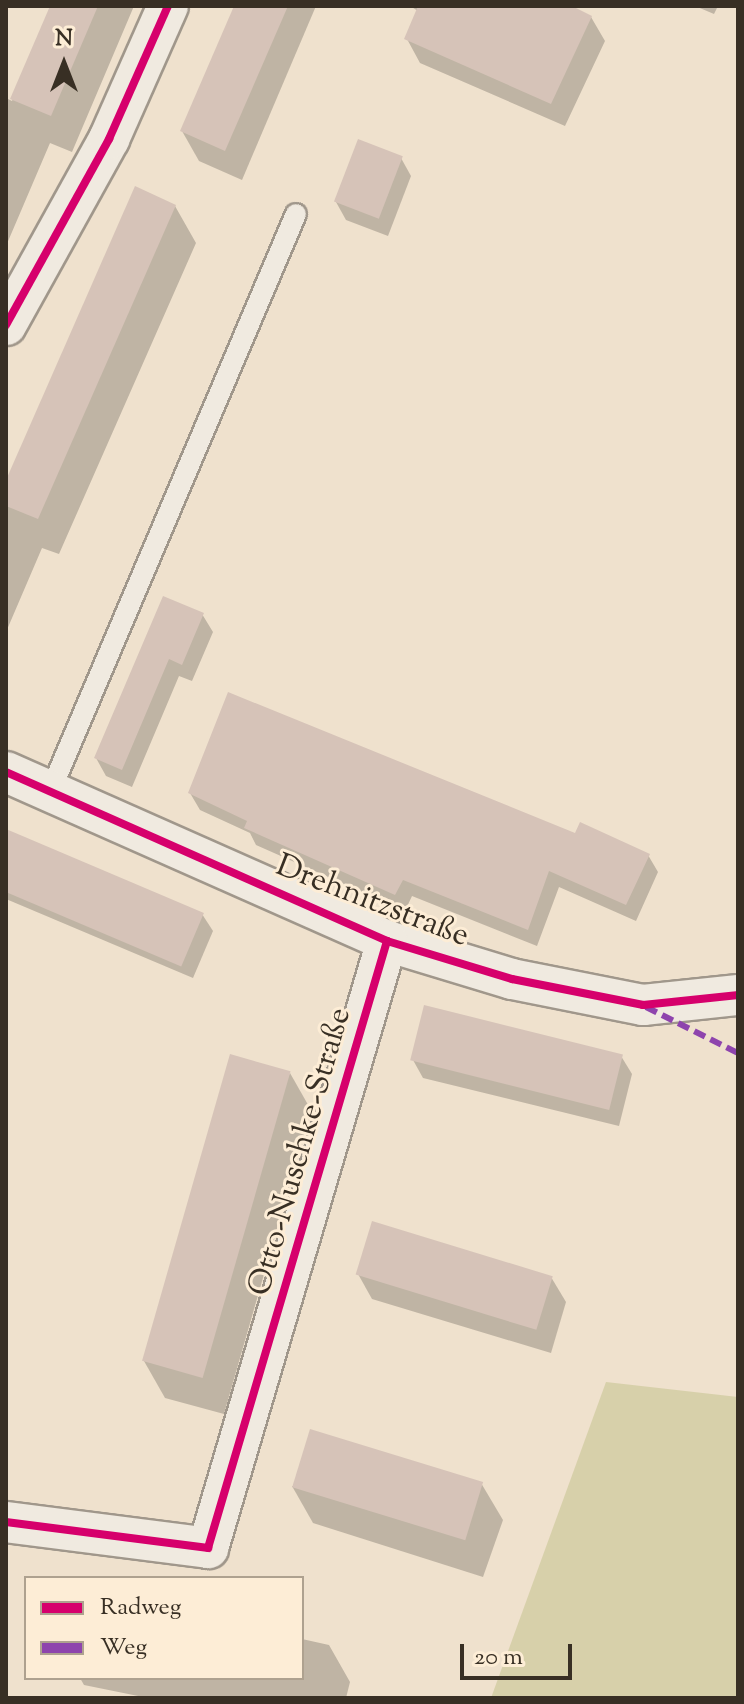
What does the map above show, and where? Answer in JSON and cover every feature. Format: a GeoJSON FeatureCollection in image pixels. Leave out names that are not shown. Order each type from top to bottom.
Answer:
{"type":"FeatureCollection","features":[{"type":"Feature","properties":{"kind":"street"},"geometry":{"type":"LineString","coordinates":[[6,325],[109,139],[168,6]]}},
{"type":"Feature","properties":{"kind":"street","name":"Drehnitzstraße"},"geometry":{"type":"LineString","coordinates":[[6,772],[387,941],[512,979],[643,1005],[738,995]]}},
{"type":"Feature","properties":{"kind":"street","name":"Otto-Nuschke-Straße"},"geometry":{"type":"LineString","coordinates":[[6,1522],[208,1548],[387,941]]}},
{"type":"Feature","properties":{"kind":"lane"},"geometry":{"type":"LineString","coordinates":[[50,792],[296,214]]}},
{"type":"Feature","properties":{"kind":"shaded area"},"geometry":{"type":"Polygon","coordinates":[[[606,1382],[738,1397],[738,1698],[491,1698],[606,1382]]]}},
{"type":"Feature","properties":{"kind":"building"},"geometry":{"type":"Polygon","coordinates":[[[50,6],[98,6],[51,116],[10,99],[50,6]]]}},
{"type":"Feature","properties":{"kind":"building"},"geometry":{"type":"Polygon","coordinates":[[[234,6],[288,6],[225,151],[180,131],[234,6]]]}},
{"type":"Feature","properties":{"kind":"building"},"geometry":{"type":"Polygon","coordinates":[[[418,6],[572,6],[592,16],[551,104],[404,39],[418,6]]]}},
{"type":"Feature","properties":{"kind":"building"},"geometry":{"type":"Polygon","coordinates":[[[358,139],[403,156],[379,219],[334,202],[358,139]]]}},
{"type":"Feature","properties":{"kind":"building"},"geometry":{"type":"Polygon","coordinates":[[[135,186],[176,205],[38,519],[6,506],[6,480],[135,186]]]}},
{"type":"Feature","properties":{"kind":"building"},"geometry":{"type":"Polygon","coordinates":[[[163,596],[204,613],[182,665],[169,659],[122,770],[94,758],[163,596]]]}},
{"type":"Feature","properties":{"kind":"building"},"geometry":{"type":"Polygon","coordinates":[[[228,692],[575,833],[580,822],[650,854],[626,905],[549,871],[528,930],[403,880],[395,895],[244,828],[247,821],[188,793],[228,692]]]}},
{"type":"Feature","properties":{"kind":"building"},"geometry":{"type":"Polygon","coordinates":[[[6,829],[204,913],[181,966],[6,892],[6,829]]]}},
{"type":"Feature","properties":{"kind":"building"},"geometry":{"type":"Polygon","coordinates":[[[424,1005],[623,1055],[609,1110],[410,1060],[424,1005]]]}},
{"type":"Feature","properties":{"kind":"building"},"geometry":{"type":"Polygon","coordinates":[[[230,1054],[291,1071],[203,1378],[142,1361],[230,1054]]]}},
{"type":"Feature","properties":{"kind":"building"},"geometry":{"type":"Polygon","coordinates":[[[372,1221],[553,1276],[536,1330],[356,1275],[372,1221]]]}},
{"type":"Feature","properties":{"kind":"building"},"geometry":{"type":"Polygon","coordinates":[[[310,1429],[483,1482],[465,1540],[292,1487],[310,1429]]]}},
{"type":"Feature","properties":{"kind":"marked path"},"geometry":{"type":"LineString","coordinates":[[646,1007],[738,1053]]}},
{"type":"Feature","properties":{"kind":"cycle path"},"geometry":{"type":"LineString","coordinates":[[6,325],[109,139],[168,6]]}},
{"type":"Feature","properties":{"kind":"cycle path"},"geometry":{"type":"LineString","coordinates":[[6,772],[387,941],[512,979],[643,1005],[738,995]]}},
{"type":"Feature","properties":{"kind":"cycle path"},"geometry":{"type":"LineString","coordinates":[[6,1522],[208,1548],[387,941]]}}]}
